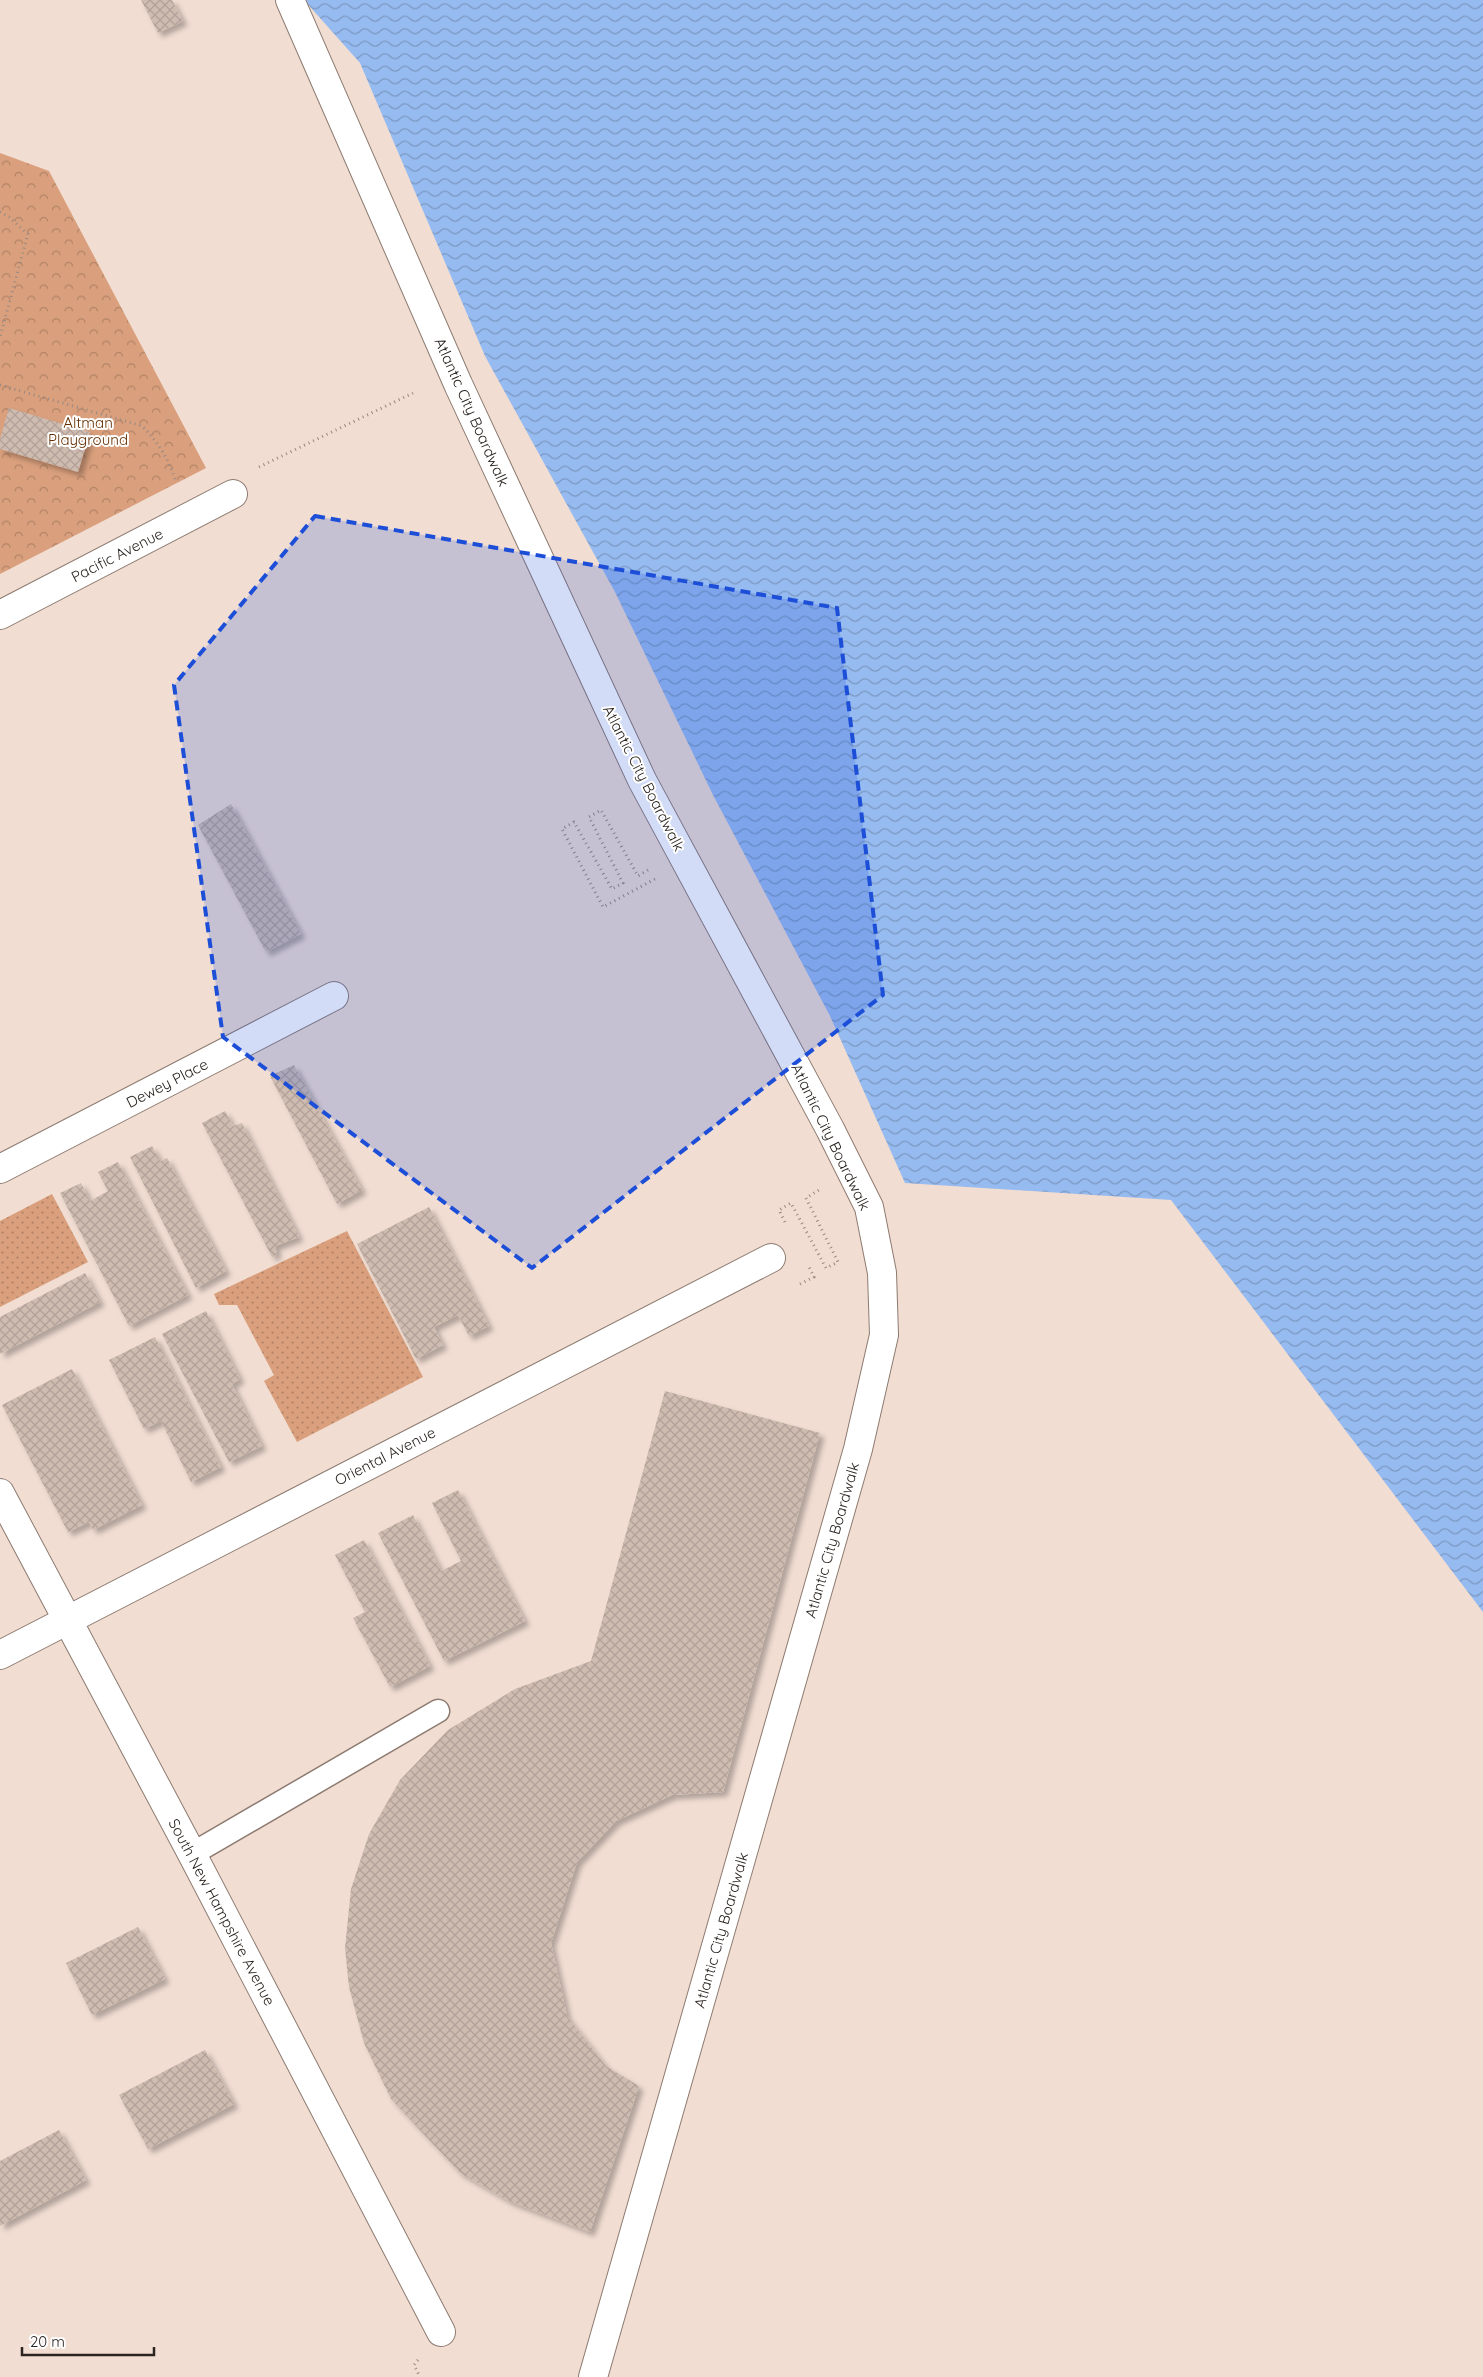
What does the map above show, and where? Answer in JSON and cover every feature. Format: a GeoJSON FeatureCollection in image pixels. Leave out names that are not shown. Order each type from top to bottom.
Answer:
{"type":"FeatureCollection","features":[{"type":"Feature","properties":{"kind":"street","name":"Atlantic City Boardwalk"},"geometry":{"type":"LineString","coordinates":[[290,0],[462,393],[642,780],[830,1128],[868,1207],[882,1273],[884,1335],[858,1449],[593,2377]]}},
{"type":"Feature","properties":{"kind":"street","name":"Pacific Avenue"},"geometry":{"type":"LineString","coordinates":[[0,615],[233,494]]}},
{"type":"Feature","properties":{"kind":"street","name":"Dewey Place"},"geometry":{"type":"LineString","coordinates":[[0,1169],[334,996]]}},
{"type":"Feature","properties":{"kind":"street","name":"Oriental Avenue"},"geometry":{"type":"LineString","coordinates":[[0,1655],[771,1258]]}},
{"type":"Feature","properties":{"kind":"street","name":"South New Hampshire Avenue"},"geometry":{"type":"LineString","coordinates":[[0,1492],[192,1854],[441,2332]]}},
{"type":"Feature","properties":{"kind":"lane"},"geometry":{"type":"LineString","coordinates":[[192,1854],[438,1712]]}},
{"type":"Feature","properties":{"kind":"path"},"geometry":{"type":"LineString","coordinates":[[0,212],[28,234],[0,337]]}},
{"type":"Feature","properties":{"kind":"path"},"geometry":{"type":"LineString","coordinates":[[0,386],[142,426],[155,439],[170,465],[188,518]]}},
{"type":"Feature","properties":{"kind":"path"},"geometry":{"type":"LineString","coordinates":[[233,494],[249,472],[413,392]]}},
{"type":"Feature","properties":{"kind":"path"},"geometry":{"type":"LineString","coordinates":[[644,862],[649,870],[638,876],[601,810],[589,817],[624,883],[612,889],[574,822],[562,829],[603,907],[686,863]]}},
{"type":"Feature","properties":{"kind":"highlighted area"},"geometry":{"type":"Polygon","coordinates":[[[315,516],[837,608],[883,995],[532,1268],[223,1037],[174,685],[315,516]]]}},
{"type":"Feature","properties":{"kind":"green space","name":"Altman Playground"},"geometry":{"type":"Polygon","coordinates":[[[0,153],[49,171],[206,468],[0,574],[0,153]]]}},
{"type":"Feature","properties":{"kind":"green space"},"geometry":{"type":"Polygon","coordinates":[[[52,1194],[88,1262],[0,1307],[0,1221],[52,1194]]]}},
{"type":"Feature","properties":{"kind":"green space"},"geometry":{"type":"Polygon","coordinates":[[[347,1231],[423,1377],[297,1442],[264,1381],[274,1375],[237,1305],[219,1305],[214,1294],[347,1231]]]}},
{"type":"Feature","properties":{"kind":"water"},"geometry":{"type":"Polygon","coordinates":[[[304,0],[1483,0],[1483,1612],[1171,1200],[905,1183],[830,1016],[713,795],[615,592],[485,356],[360,63],[304,0]]]}},
{"type":"Feature","properties":{"kind":"building"},"geometry":{"type":"Polygon","coordinates":[[[141,0],[172,0],[183,21],[158,33],[141,0]]]}},
{"type":"Feature","properties":{"kind":"building"},"geometry":{"type":"Polygon","coordinates":[[[9,408],[90,432],[78,472],[0,449],[0,439],[9,408]]]}},
{"type":"Feature","properties":{"kind":"building"},"geometry":{"type":"Polygon","coordinates":[[[231,804],[301,934],[266,952],[198,825],[231,804]]]}},
{"type":"Feature","properties":{"kind":"building"},"geometry":{"type":"Polygon","coordinates":[[[294,1065],[362,1190],[337,1204],[270,1076],[294,1065]]]}},
{"type":"Feature","properties":{"kind":"building"},"geometry":{"type":"Polygon","coordinates":[[[225,1111],[233,1126],[242,1123],[299,1237],[275,1246],[277,1254],[272,1257],[202,1123],[225,1111]]]}},
{"type":"Feature","properties":{"kind":"building"},"geometry":{"type":"Polygon","coordinates":[[[152,1146],[160,1161],[167,1158],[226,1271],[196,1288],[130,1157],[152,1146]]]}},
{"type":"Feature","properties":{"kind":"building"},"geometry":{"type":"Polygon","coordinates":[[[118,1162],[188,1295],[129,1326],[60,1193],[81,1183],[90,1201],[108,1191],[98,1172],[118,1162]]]}},
{"type":"Feature","properties":{"kind":"building"},"geometry":{"type":"Polygon","coordinates":[[[429,1207],[489,1326],[469,1336],[458,1315],[434,1327],[443,1345],[416,1359],[357,1244],[429,1207]]]}},
{"type":"Feature","properties":{"kind":"building"},"geometry":{"type":"Polygon","coordinates":[[[85,1273],[100,1302],[0,1354],[0,1317],[85,1273]]]}},
{"type":"Feature","properties":{"kind":"building"},"geometry":{"type":"Polygon","coordinates":[[[206,1311],[240,1379],[232,1384],[262,1446],[229,1462],[162,1334],[206,1311]]]}},
{"type":"Feature","properties":{"kind":"building"},"geometry":{"type":"Polygon","coordinates":[[[155,1337],[221,1467],[191,1482],[161,1421],[144,1429],[109,1360],[155,1337]]]}},
{"type":"Feature","properties":{"kind":"building"},"geometry":{"type":"Polygon","coordinates":[[[72,1369],[142,1505],[93,1530],[89,1522],[68,1532],[2,1405],[72,1369]]]}},
{"type":"Feature","properties":{"kind":"building"},"geometry":{"type":"Polygon","coordinates":[[[665,1391],[820,1433],[723,1792],[672,1795],[616,1821],[577,1862],[551,1943],[567,2016],[606,2066],[639,2086],[590,2232],[509,2201],[460,2173],[391,2099],[364,2043],[349,1987],[345,1948],[351,1889],[369,1834],[400,1780],[448,1730],[515,1689],[591,1661],[665,1391]]]}},
{"type":"Feature","properties":{"kind":"building"},"geometry":{"type":"Polygon","coordinates":[[[458,1490],[525,1621],[444,1661],[378,1533],[413,1515],[441,1571],[461,1561],[432,1503],[458,1490]]]}},
{"type":"Feature","properties":{"kind":"building"},"geometry":{"type":"Polygon","coordinates":[[[364,1540],[430,1666],[390,1687],[353,1618],[365,1612],[335,1555],[364,1540]]]}},
{"type":"Feature","properties":{"kind":"building"},"geometry":{"type":"Polygon","coordinates":[[[138,1927],[165,1979],[92,2015],[66,1963],[138,1927]]]}},
{"type":"Feature","properties":{"kind":"building"},"geometry":{"type":"Polygon","coordinates":[[[205,2050],[234,2104],[148,2149],[119,2095],[205,2050]]]}},
{"type":"Feature","properties":{"kind":"building"},"geometry":{"type":"Polygon","coordinates":[[[59,2130],[86,2180],[0,2226],[0,2161],[59,2130]]]}}]}
